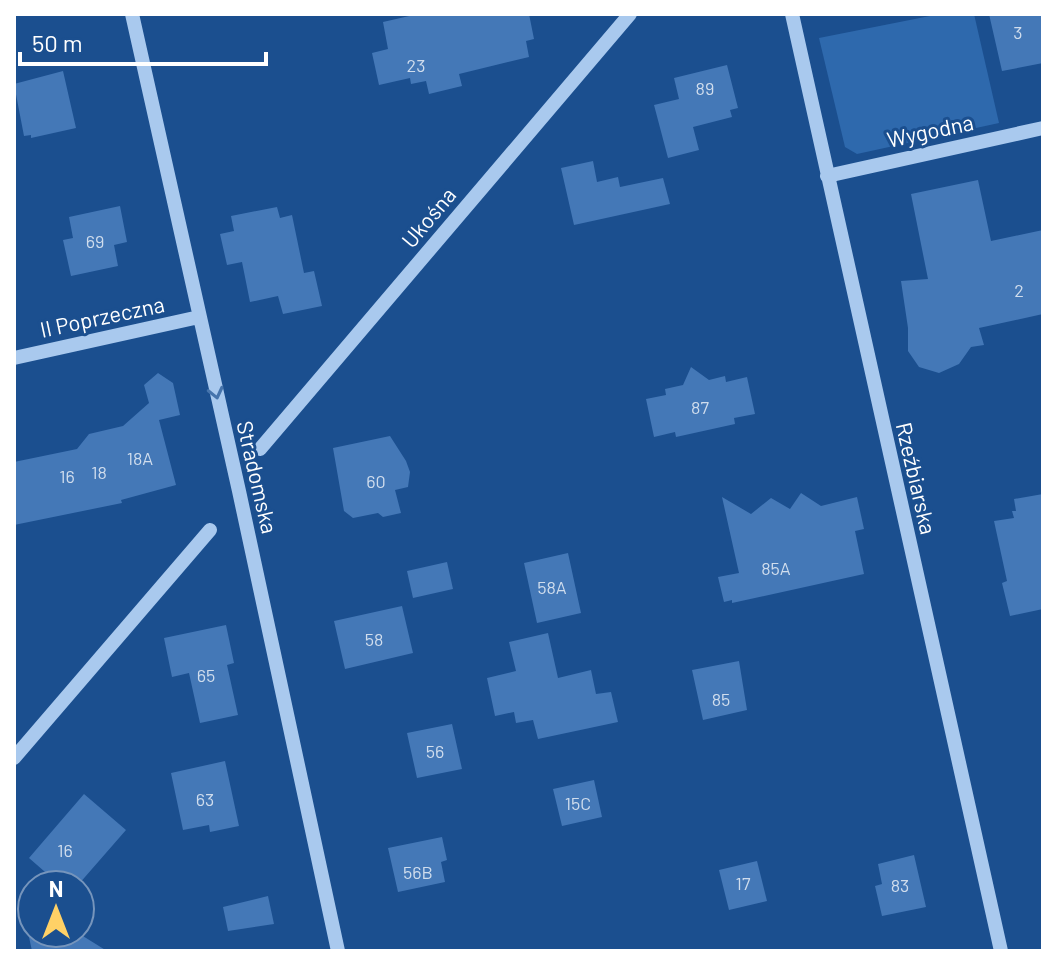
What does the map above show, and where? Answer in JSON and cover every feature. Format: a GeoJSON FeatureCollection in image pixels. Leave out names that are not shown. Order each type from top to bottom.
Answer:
{"type":"FeatureCollection","features":[{"type":"Feature","properties":{"kind":"street","name":"Stradomska"},"geometry":{"type":"LineString","coordinates":[[132,14],[338,951]]}},
{"type":"Feature","properties":{"kind":"street","name":"Ukośna"},"geometry":{"type":"LineString","coordinates":[[260,449],[630,14]]}},
{"type":"Feature","properties":{"kind":"street","name":"Rzeźbiarska"},"geometry":{"type":"LineString","coordinates":[[792,14],[1001,951]]}},
{"type":"Feature","properties":{"kind":"street","name":"Wygodna"},"geometry":{"type":"LineString","coordinates":[[827,176],[1043,128]]}},
{"type":"Feature","properties":{"kind":"street","name":"II Poprzeczna"},"geometry":{"type":"LineString","coordinates":[[14,358],[199,317]]}},
{"type":"Feature","properties":{"kind":"street"},"geometry":{"type":"LineString","coordinates":[[14,758],[210,530]]}},
{"type":"Feature","properties":{"kind":"shaded area"},"geometry":{"type":"Polygon","coordinates":[[[940,14],[974,14],[999,123],[857,154],[845,147],[819,38],[940,14]]]}},
{"type":"Feature","properties":{"kind":"building"},"geometry":{"type":"Polygon","coordinates":[[[418,14],[529,14],[534,39],[526,41],[529,57],[459,74],[462,86],[429,94],[426,81],[411,84],[410,78],[379,85],[372,53],[388,49],[383,22],[418,14]]]}},
{"type":"Feature","properties":{"kind":"building"},"geometry":{"type":"Polygon","coordinates":[[[989,14],[1043,14],[1043,63],[1002,71],[989,14]]]}},
{"type":"Feature","properties":{"kind":"building"},"geometry":{"type":"Polygon","coordinates":[[[727,65],[738,108],[730,110],[732,117],[693,127],[699,150],[668,158],[654,105],[679,99],[674,78],[727,65]]]}},
{"type":"Feature","properties":{"kind":"building"},"geometry":{"type":"Polygon","coordinates":[[[63,71],[76,128],[31,138],[31,135],[24,136],[14,84],[63,71]]]}},
{"type":"Feature","properties":{"kind":"building"},"geometry":{"type":"Polygon","coordinates":[[[593,161],[597,182],[618,177],[620,187],[663,178],[670,204],[574,225],[561,168],[593,161]]]}},
{"type":"Feature","properties":{"kind":"building"},"geometry":{"type":"Polygon","coordinates":[[[978,180],[991,241],[1043,230],[1043,314],[979,328],[984,345],[971,347],[959,364],[939,373],[919,367],[908,351],[901,281],[928,279],[911,194],[978,180]]]}},
{"type":"Feature","properties":{"kind":"building"},"geometry":{"type":"Polygon","coordinates":[[[120,206],[127,242],[114,245],[118,266],[71,276],[63,240],[73,238],[69,217],[120,206]]]}},
{"type":"Feature","properties":{"kind":"building"},"geometry":{"type":"Polygon","coordinates":[[[277,207],[280,218],[292,215],[304,273],[314,271],[322,306],[283,314],[278,296],[250,302],[242,262],[227,265],[220,234],[234,231],[231,216],[277,207]]]}},
{"type":"Feature","properties":{"kind":"building"},"geometry":{"type":"Polygon","coordinates":[[[691,367],[709,380],[725,376],[726,382],[747,377],[755,414],[734,418],[735,424],[676,437],[675,432],[654,437],[646,399],[666,395],[665,389],[683,385],[691,367]]]}},
{"type":"Feature","properties":{"kind":"building"},"geometry":{"type":"Polygon","coordinates":[[[158,373],[173,383],[180,415],[159,420],[176,485],[121,500],[122,503],[14,525],[14,462],[77,449],[89,434],[123,426],[149,403],[144,385],[158,373]]]}},
{"type":"Feature","properties":{"kind":"building"},"geometry":{"type":"Polygon","coordinates":[[[390,436],[410,472],[408,487],[395,490],[401,513],[353,518],[344,511],[333,448],[390,436]]]}},
{"type":"Feature","properties":{"kind":"building"},"geometry":{"type":"Polygon","coordinates":[[[801,493],[821,506],[857,497],[864,529],[855,531],[864,574],[732,603],[732,600],[724,602],[718,577],[739,573],[722,497],[751,514],[771,498],[790,509],[801,493]]]}},
{"type":"Feature","properties":{"kind":"building"},"geometry":{"type":"Polygon","coordinates":[[[1043,494],[1043,609],[1010,616],[1002,583],[1007,581],[994,521],[1014,518],[1014,499],[1043,494]]]}},
{"type":"Feature","properties":{"kind":"building"},"geometry":{"type":"Polygon","coordinates":[[[568,553],[581,613],[537,623],[524,563],[568,553]]]}},
{"type":"Feature","properties":{"kind":"building"},"geometry":{"type":"Polygon","coordinates":[[[447,562],[453,589],[413,598],[407,571],[447,562]]]}},
{"type":"Feature","properties":{"kind":"building"},"geometry":{"type":"Polygon","coordinates":[[[402,606],[413,653],[345,669],[334,621],[402,606]]]}},
{"type":"Feature","properties":{"kind":"building"},"geometry":{"type":"Polygon","coordinates":[[[226,625],[234,663],[227,665],[238,715],[200,723],[189,673],[172,677],[164,638],[226,625]]]}},
{"type":"Feature","properties":{"kind":"building"},"geometry":{"type":"Polygon","coordinates":[[[548,633],[558,678],[591,670],[596,694],[611,692],[618,722],[538,739],[533,720],[516,723],[514,712],[495,716],[487,678],[516,671],[509,642],[548,633]]]}},
{"type":"Feature","properties":{"kind":"building"},"geometry":{"type":"Polygon","coordinates":[[[739,661],[747,710],[703,720],[692,670],[739,661]]]}},
{"type":"Feature","properties":{"kind":"building"},"geometry":{"type":"Polygon","coordinates":[[[452,724],[462,769],[417,778],[407,733],[452,724]]]}},
{"type":"Feature","properties":{"kind":"building"},"geometry":{"type":"Polygon","coordinates":[[[225,761],[239,826],[210,832],[209,825],[183,830],[171,773],[225,761]]]}},
{"type":"Feature","properties":{"kind":"building"},"geometry":{"type":"Polygon","coordinates":[[[594,780],[602,817],[562,826],[553,789],[594,780]]]}},
{"type":"Feature","properties":{"kind":"building"},"geometry":{"type":"Polygon","coordinates":[[[84,794],[126,830],[92,869],[42,869],[29,858],[84,794]]]}},
{"type":"Feature","properties":{"kind":"building"},"geometry":{"type":"Polygon","coordinates":[[[442,837],[447,860],[441,862],[445,882],[398,892],[388,848],[442,837]]]}},
{"type":"Feature","properties":{"kind":"building"},"geometry":{"type":"Polygon","coordinates":[[[914,855],[926,907],[882,916],[875,886],[882,884],[878,864],[914,855]]]}},
{"type":"Feature","properties":{"kind":"building"},"geometry":{"type":"Polygon","coordinates":[[[757,861],[767,901],[729,910],[719,870],[757,861]]]}},
{"type":"Feature","properties":{"kind":"building"},"geometry":{"type":"Polygon","coordinates":[[[268,896],[274,924],[228,931],[223,907],[268,896]]]}},
{"type":"Feature","properties":{"kind":"building"},"geometry":{"type":"Polygon","coordinates":[[[96,944],[107,951],[32,951],[96,949],[96,944]]]}}]}
